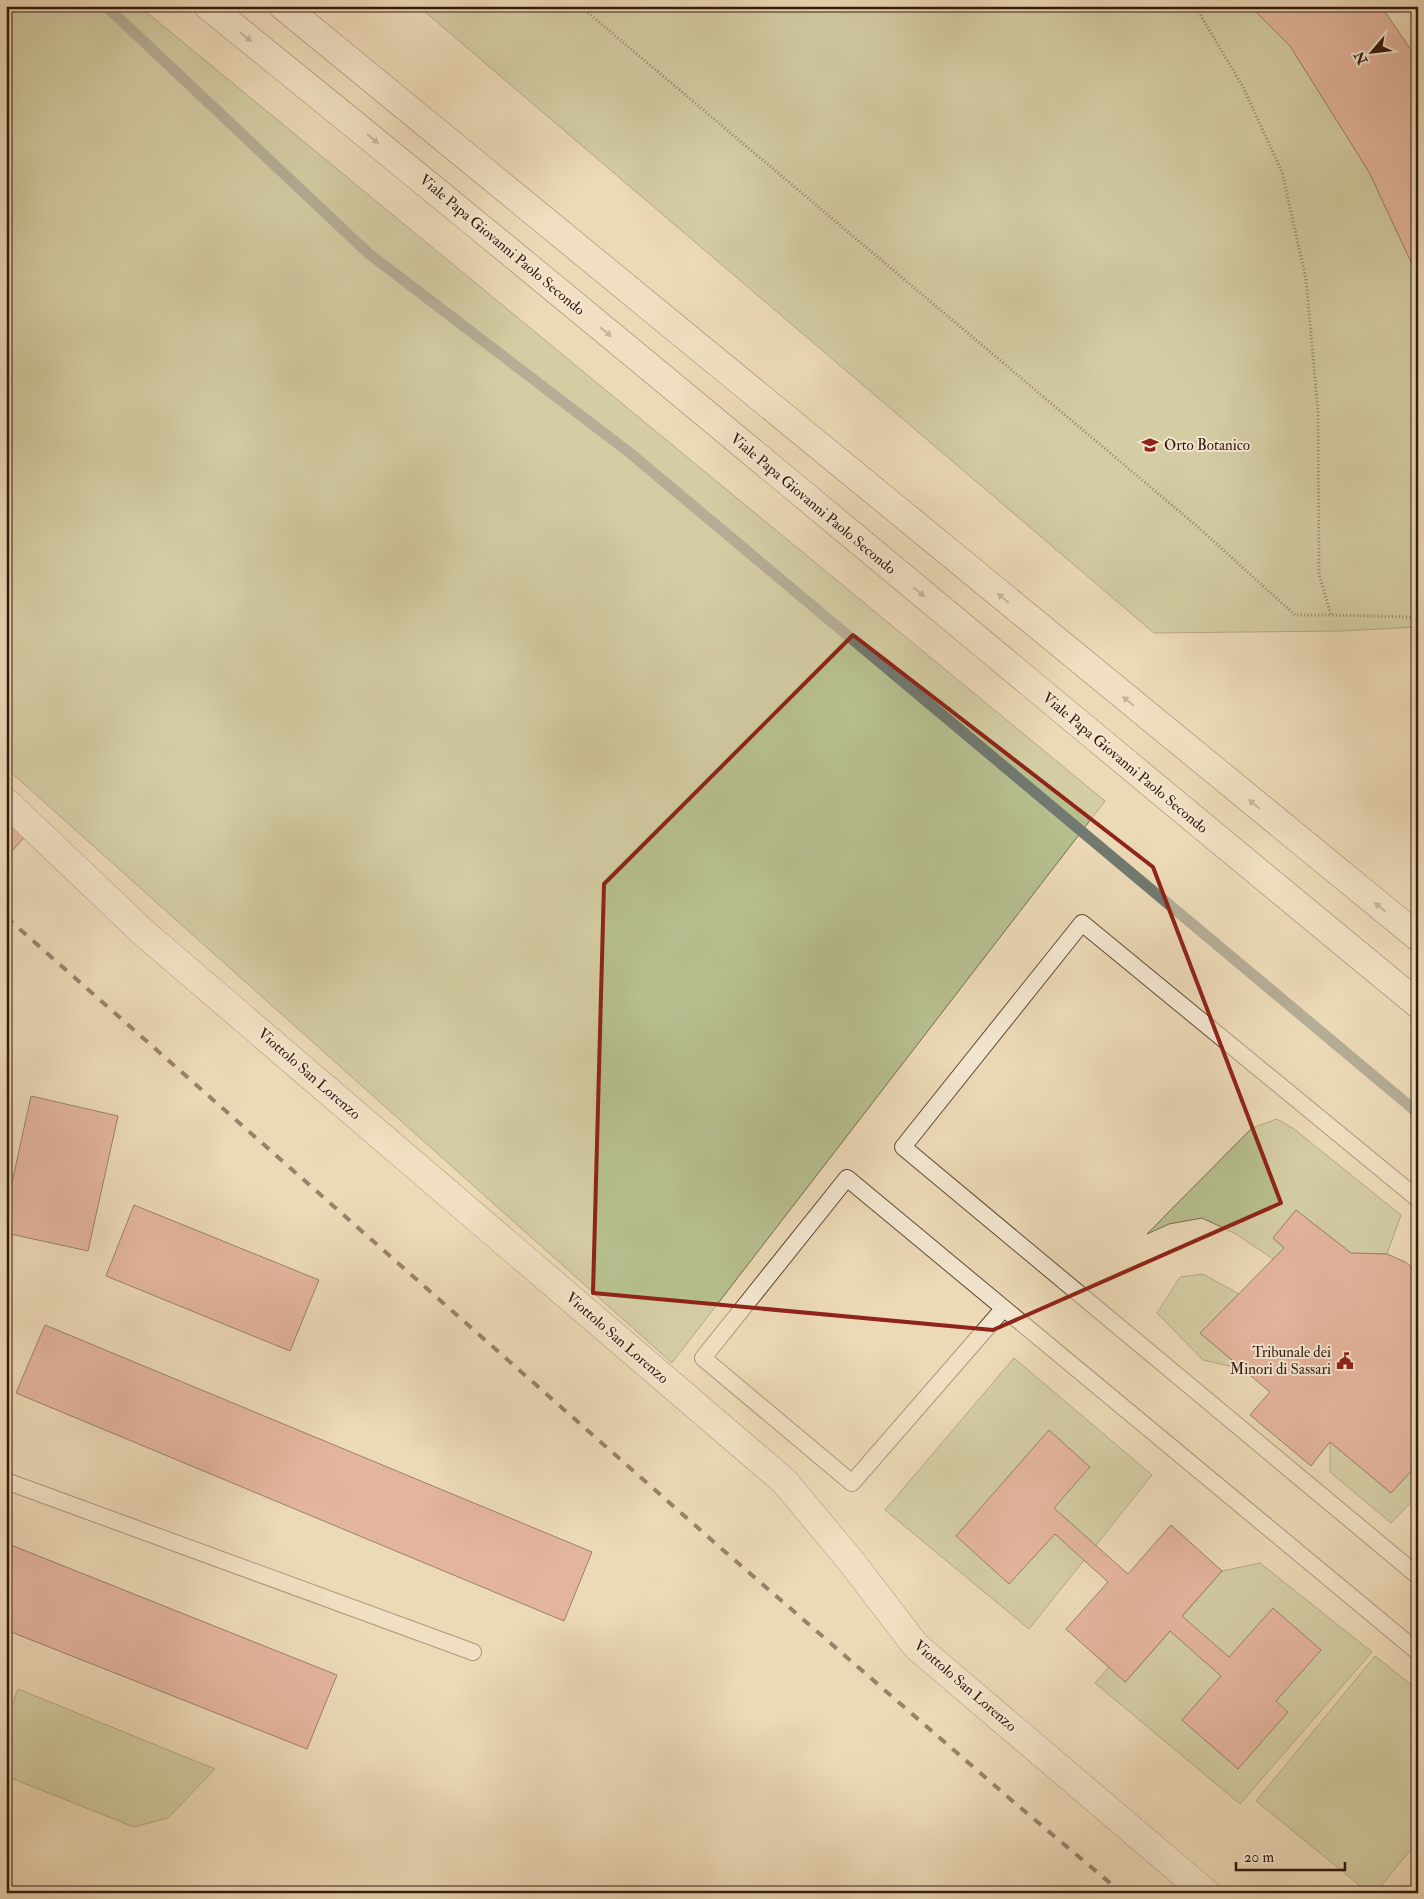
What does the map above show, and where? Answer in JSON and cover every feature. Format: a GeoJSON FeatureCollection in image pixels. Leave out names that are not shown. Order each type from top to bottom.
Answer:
{"type":"FeatureCollection","features":[{"type":"Feature","properties":{"kind":"main road","name":"Viale Papa Giovanni Paolo Secondo"},"geometry":{"type":"LineString","coordinates":[[208,6],[405,165],[1121,760],[1418,1004]]}},
{"type":"Feature","properties":{"kind":"main road"},"geometry":{"type":"LineString","coordinates":[[283,6],[1418,938]]}},
{"type":"Feature","properties":{"kind":"main road","name":"Viottolo San Lorenzo"},"geometry":{"type":"LineString","coordinates":[[6,802],[145,934],[784,1481],[850,1560],[916,1646],[1206,1893]]}},
{"type":"Feature","properties":{"kind":"lane"},"geometry":{"type":"LineString","coordinates":[[1418,1199],[1082,923],[902,1147],[1418,1576]]}},
{"type":"Feature","properties":{"kind":"lane"},"geometry":{"type":"LineString","coordinates":[[1004,1308],[852,1483],[703,1358],[847,1178],[1004,1308],[1418,1652]]}},
{"type":"Feature","properties":{"kind":"lane"},"geometry":{"type":"LineString","coordinates":[[6,1481],[474,1652]]}},
{"type":"Feature","properties":{"kind":"path"},"geometry":{"type":"LineString","coordinates":[[580,6],[1199,528],[1295,615],[1410,617],[1418,614]]}},
{"type":"Feature","properties":{"kind":"path"},"geometry":{"type":"LineString","coordinates":[[1195,6],[1243,87],[1282,172],[1306,278],[1318,412],[1319,574],[1331,615]]}},
{"type":"Feature","properties":{"kind":"highlighted area"},"geometry":{"type":"Polygon","coordinates":[[[853,635],[1153,867],[1281,1203],[993,1330],[593,1293],[604,884],[853,635]]]}},
{"type":"Feature","properties":{"kind":"green space"},"geometry":{"type":"Polygon","coordinates":[[[6,6],[139,6],[1105,801],[672,1363],[6,768],[6,6]]]}},
{"type":"Feature","properties":{"kind":"green space","name":"Orto Botanico"},"geometry":{"type":"Polygon","coordinates":[[[418,6],[1250,6],[1290,46],[1369,172],[1418,277],[1418,627],[1343,631],[1154,633],[418,6]]]}},
{"type":"Feature","properties":{"kind":"green space"},"geometry":{"type":"Polygon","coordinates":[[[1277,1119],[1294,1129],[1401,1215],[1387,1254],[1351,1253],[1296,1210],[1273,1238],[1284,1248],[1273,1259],[1236,1234],[1202,1218],[1169,1224],[1147,1234],[1252,1128],[1277,1119]]]}},
{"type":"Feature","properties":{"kind":"green space"},"geometry":{"type":"Polygon","coordinates":[[[1203,1274],[1239,1294],[1200,1333],[1242,1369],[1203,1360],[1157,1313],[1180,1277],[1203,1274]]]}},
{"type":"Feature","properties":{"kind":"green space"},"geometry":{"type":"Polygon","coordinates":[[[1014,1358],[1152,1475],[1029,1629],[885,1510],[1014,1358]]]}},
{"type":"Feature","properties":{"kind":"green space"},"geometry":{"type":"Polygon","coordinates":[[[1330,1442],[1391,1493],[1418,1464],[1418,1494],[1391,1523],[1330,1472],[1330,1442]]]}},
{"type":"Feature","properties":{"kind":"green space"},"geometry":{"type":"Polygon","coordinates":[[[1260,1563],[1372,1652],[1240,1804],[1095,1683],[1109,1667],[1126,1682],[1222,1571],[1260,1563]]]}},
{"type":"Feature","properties":{"kind":"green space"},"geometry":{"type":"Polygon","coordinates":[[[1375,1656],[1418,1690],[1418,1841],[1375,1893],[1369,1893],[1256,1801],[1375,1656]]]}},
{"type":"Feature","properties":{"kind":"green space"},"geometry":{"type":"Polygon","coordinates":[[[18,1689],[215,1769],[168,1818],[134,1827],[6,1776],[6,1722],[18,1689]]]}},
{"type":"Feature","properties":{"kind":"building"},"geometry":{"type":"Polygon","coordinates":[[[1250,6],[1381,6],[1418,60],[1418,277],[1369,172],[1290,46],[1250,6]]]}},
{"type":"Feature","properties":{"kind":"building"},"geometry":{"type":"Polygon","coordinates":[[[6,811],[29,832],[6,858],[6,811]]]}},
{"type":"Feature","properties":{"kind":"building"},"geometry":{"type":"Polygon","coordinates":[[[31,1096],[118,1116],[88,1251],[6,1233],[6,1210],[31,1096]]]}},
{"type":"Feature","properties":{"kind":"building"},"geometry":{"type":"Polygon","coordinates":[[[134,1205],[319,1280],[290,1351],[106,1276],[134,1205]]]}},
{"type":"Feature","properties":{"kind":"building"},"geometry":{"type":"Polygon","coordinates":[[[1296,1210],[1351,1253],[1387,1254],[1405,1262],[1418,1272],[1418,1464],[1391,1493],[1330,1442],[1311,1466],[1250,1415],[1270,1392],[1200,1333],[1284,1248],[1273,1238],[1296,1210]]]}},
{"type":"Feature","properties":{"kind":"building"},"geometry":{"type":"Polygon","coordinates":[[[45,1325],[592,1552],[564,1621],[16,1393],[45,1325]]]}},
{"type":"Feature","properties":{"kind":"building"},"geometry":{"type":"Polygon","coordinates":[[[1049,1430],[1090,1467],[1054,1508],[1128,1574],[1171,1525],[1222,1571],[1182,1616],[1229,1657],[1273,1608],[1321,1650],[1276,1701],[1288,1712],[1238,1769],[1182,1720],[1221,1676],[1170,1631],[1125,1682],[1066,1629],[1108,1582],[1055,1534],[1009,1584],[956,1536],[1049,1430]]]}},
{"type":"Feature","properties":{"kind":"building"},"geometry":{"type":"Polygon","coordinates":[[[6,1543],[337,1675],[307,1749],[6,1630],[6,1543]]]}},
{"type":"Feature","properties":{"kind":"waterway"},"geometry":{"type":"LineString","coordinates":[[106,6],[368,253],[630,453],[1418,1113]]}},
{"type":"Feature","properties":{"kind":"railway"},"geometry":{"type":"LineString","coordinates":[[6,917],[723,1550],[1016,1804],[1122,1893]]}},
{"type":"Feature","properties":{"kind":"place","name":"Orto Botanico"},"geometry":{"type":"Point","coordinates":[1150,445]}},
{"type":"Feature","properties":{"kind":"place","name":"Tribunale dei Minori di Sassari"},"geometry":{"type":"Point","coordinates":[1345,1361]}}]}
